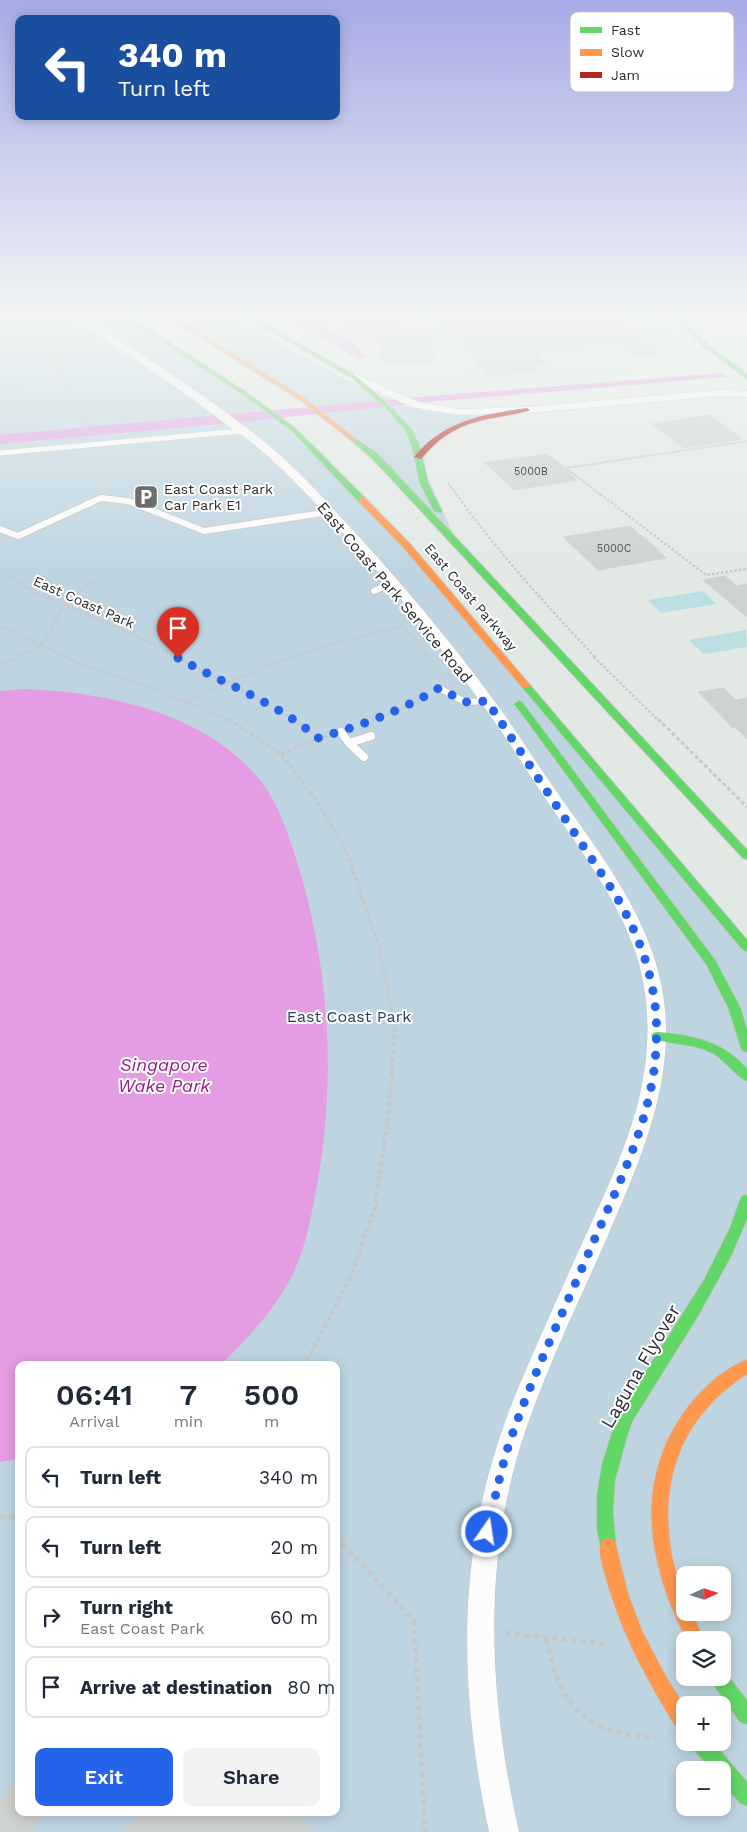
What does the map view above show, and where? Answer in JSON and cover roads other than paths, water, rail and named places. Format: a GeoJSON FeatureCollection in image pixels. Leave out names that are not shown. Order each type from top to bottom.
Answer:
{"type":"FeatureCollection","features":[{"type":"Feature","properties":{"kind":"main road","name":"East Coast Parkway"},"geometry":{"type":"LineString","coordinates":[[257,402],[293,429],[400,539],[445,589],[747,947]]}},
{"type":"Feature","properties":{"kind":"main road","name":"East Coast Parkway"},"geometry":{"type":"LineString","coordinates":[[305,402],[374,456],[747,856]]}},
{"type":"Feature","properties":{"kind":"main road"},"geometry":{"type":"LineString","coordinates":[[383,402],[409,430],[416,447],[424,483],[450,536]]}},
{"type":"Feature","properties":{"kind":"main road"},"geometry":{"type":"LineString","coordinates":[[418,457],[423,447],[432,439],[441,432],[458,424],[499,414],[527,410]]}},
{"type":"Feature","properties":{"kind":"main road"},"geometry":{"type":"LineString","coordinates":[[445,589],[487,659]]}},
{"type":"Feature","properties":{"kind":"main road"},"geometry":{"type":"LineString","coordinates":[[515,698],[711,963],[734,1008],[747,1048]]}},
{"type":"Feature","properties":{"kind":"main road"},"geometry":{"type":"LineString","coordinates":[[657,1036],[686,1038],[711,1046],[733,1059],[747,1077]]}},
{"type":"Feature","properties":{"kind":"main road","name":"Laguna Flyover"},"geometry":{"type":"LineString","coordinates":[[676,1710],[658,1683],[645,1658],[632,1630],[614,1580],[607,1527],[606,1497],[608,1468],[615,1442],[626,1417],[718,1269],[738,1228],[747,1200]]}},
{"type":"Feature","properties":{"kind":"main road"},"geometry":{"type":"LineString","coordinates":[[691,1631],[676,1598],[662,1553],[658,1517],[660,1483],[666,1460],[675,1439],[692,1412],[706,1395],[727,1377],[747,1366]]}},
{"type":"Feature","properties":{"kind":"main road"},"geometry":{"type":"LineString","coordinates":[[725,1686],[747,1715]]}},
{"type":"Feature","properties":{"kind":"main road"},"geometry":{"type":"LineString","coordinates":[[708,1751],[747,1796]]}},
{"type":"Feature","properties":{"kind":"street","name":"East Coast Park Service Road"},"geometry":{"type":"LineString","coordinates":[[204,402],[271,452],[329,512],[392,583],[487,701],[574,830],[629,919],[650,970],[657,1036],[652,1079],[634,1141],[615,1192],[522,1409],[509,1445],[487,1532],[479,1630],[482,1688],[486,1737],[504,1832]]}},
{"type":"Feature","properties":{"kind":"street"},"geometry":{"type":"LineString","coordinates":[[410,402],[459,412],[527,410],[613,402]]}},
{"type":"Feature","properties":{"kind":"lane"},"geometry":{"type":"LineString","coordinates":[[0,453],[238,428]]}},
{"type":"Feature","properties":{"kind":"lane"},"geometry":{"type":"LineString","coordinates":[[0,528],[18,536],[102,498],[128,501],[204,531],[329,512]]}},
{"type":"Feature","properties":{"kind":"lane"},"geometry":{"type":"LineString","coordinates":[[374,591],[392,583]]}},
{"type":"Feature","properties":{"kind":"lane"},"geometry":{"type":"LineString","coordinates":[[439,688],[465,702],[487,701]]}},
{"type":"Feature","properties":{"kind":"lane"},"geometry":{"type":"LineString","coordinates":[[341,732],[348,743],[364,757]]}},
{"type":"Feature","properties":{"kind":"lane"},"geometry":{"type":"LineString","coordinates":[[348,743],[371,736]]}},
{"type":"Feature","properties":{"kind":"water"},"geometry":{"type":"Polygon","coordinates":[[[359,402],[426,402],[0,444],[0,435],[359,402]]]}},
{"type":"Feature","properties":{"kind":"water","name":"Singapore Wake Park"},"geometry":{"type":"Polygon","coordinates":[[[24,689],[55,691],[117,700],[147,709],[177,720],[205,734],[230,751],[261,781],[273,800],[287,833],[307,895],[322,977],[328,1060],[323,1144],[311,1216],[296,1267],[281,1294],[263,1320],[224,1361],[15,1361],[15,1460],[0,1462],[0,691],[24,689]]]}},
{"type":"Feature","properties":{"kind":"place","name":"East Coast Park Car Park E1"},"geometry":{"type":"Point","coordinates":[146,497]}},
{"type":"Feature","properties":{"kind":"park label","name":"East Coast Park"},"geometry":{"type":"Point","coordinates":[349,1016]}}]}
